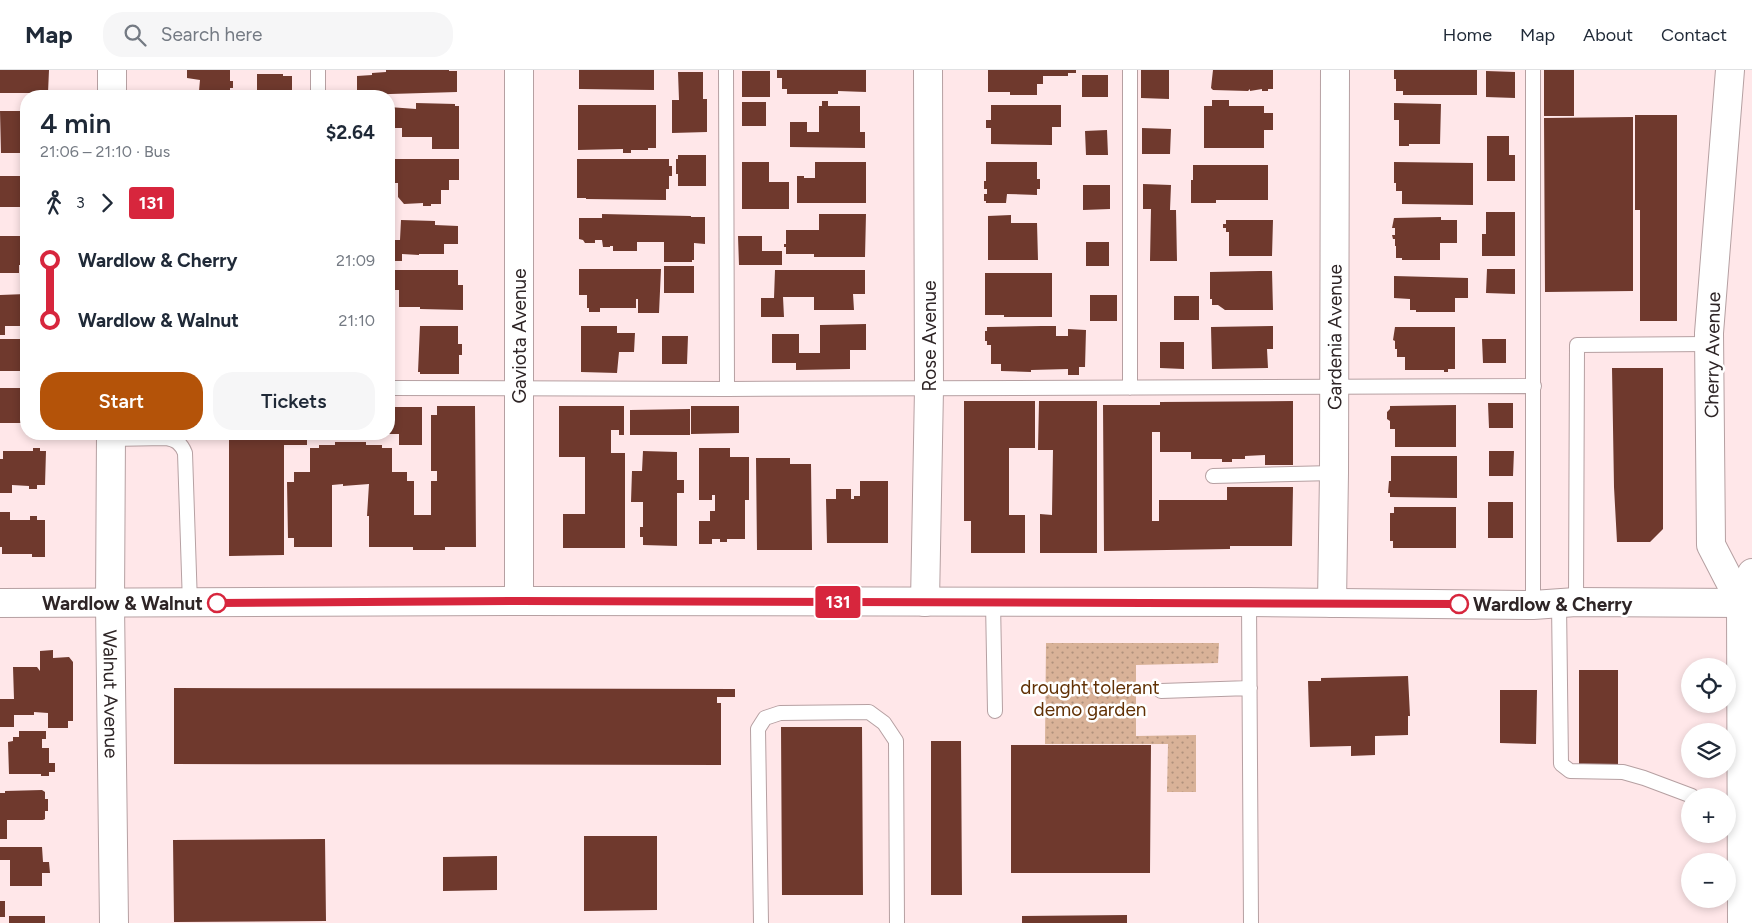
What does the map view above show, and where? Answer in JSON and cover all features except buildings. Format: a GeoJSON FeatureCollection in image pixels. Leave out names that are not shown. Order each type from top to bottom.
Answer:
{"type":"FeatureCollection","features":[{"type":"Feature","properties":{"kind":"main road"},"geometry":{"type":"LineString","coordinates":[[112,70],[112,90]]}},
{"type":"Feature","properties":{"kind":"main road","name":"Gaviota Avenue"},"geometry":{"type":"LineString","coordinates":[[519,70],[519,601]]}},
{"type":"Feature","properties":{"kind":"main road","name":"Rose Avenue"},"geometry":{"type":"LineString","coordinates":[[925,602],[929,389],[928,70]]}},
{"type":"Feature","properties":{"kind":"main road","name":"Gardenia Avenue"},"geometry":{"type":"LineString","coordinates":[[1332,603],[1335,387],[1335,70]]}},
{"type":"Feature","properties":{"kind":"main road","name":"Cherry Avenue"},"geometry":{"type":"LineString","coordinates":[[1730,70],[1710,344],[1711,545],[1747,603]]}},
{"type":"Feature","properties":{"kind":"main road","name":"Walnut Avenue"},"geometry":{"type":"LineString","coordinates":[[110,440],[114,923]]}},
{"type":"Feature","properties":{"kind":"main road","name":"Cherry Avenue"},"geometry":{"type":"LineString","coordinates":[[1736,796],[1747,603],[1752,573]]}},
{"type":"Feature","properties":{"kind":"main road"},"geometry":{"type":"LineString","coordinates":[[0,603],[190,604],[519,601],[1747,603]]}},
{"type":"Feature","properties":{"kind":"main road","name":"Cherry Avenue"},"geometry":{"type":"LineString","coordinates":[[1736,830],[1742,923]]}},
{"type":"Feature","properties":{"kind":"lane"},"geometry":{"type":"LineString","coordinates":[[318,70],[318,90]]}},
{"type":"Feature","properties":{"kind":"lane"},"geometry":{"type":"LineString","coordinates":[[726,70],[727,389]]}},
{"type":"Feature","properties":{"kind":"lane"},"geometry":{"type":"LineString","coordinates":[[1130,70],[1130,388]]}},
{"type":"Feature","properties":{"kind":"lane"},"geometry":{"type":"LineString","coordinates":[[1533,70],[1534,386],[1556,603],[1561,764],[1570,771],[1623,772],[1681,792]]}},
{"type":"Feature","properties":{"kind":"lane","name":"Cherry Avenue"},"geometry":{"type":"LineString","coordinates":[[1724,70],[1728,100]]}},
{"type":"Feature","properties":{"kind":"lane"},"geometry":{"type":"LineString","coordinates":[[1556,603],[1577,345],[1710,344]]}},
{"type":"Feature","properties":{"kind":"lane"},"geometry":{"type":"LineString","coordinates":[[395,388],[929,389],[1534,386]]}},
{"type":"Feature","properties":{"kind":"lane"},"geometry":{"type":"LineString","coordinates":[[175,440],[182,445],[185,453],[190,604]]}},
{"type":"Feature","properties":{"kind":"lane"},"geometry":{"type":"LineString","coordinates":[[1213,476],[1334,473]]}},
{"type":"Feature","properties":{"kind":"lane"},"geometry":{"type":"LineString","coordinates":[[993,602],[995,711]]}},
{"type":"Feature","properties":{"kind":"lane"},"geometry":{"type":"LineString","coordinates":[[1249,602],[1251,923]]}},
{"type":"Feature","properties":{"kind":"lane"},"geometry":{"type":"LineString","coordinates":[[1161,691],[1250,688]]}},
{"type":"Feature","properties":{"kind":"lane"},"geometry":{"type":"LineString","coordinates":[[762,923],[758,729],[764,718],[780,713],[869,712],[884,722],[896,741],[897,923]]}},
{"type":"Feature","properties":{"kind":"green space","name":"drought tolerant demo garden"},"geometry":{"type":"Polygon","coordinates":[[[1046,643],[1219,643],[1218,663],[1136,665],[1136,736],[1196,735],[1196,792],[1167,792],[1168,744],[1045,744],[1046,643]]]}},
{"type":"Feature","properties":{"kind":"bus line","name":"131"},"geometry":{"type":"LineString","coordinates":[[217,603],[519,601],[1459,604]]}},
{"type":"Feature","properties":{"kind":"place","name":"Wardlow & Walnut"},"geometry":{"type":"Point","coordinates":[217,603]}},
{"type":"Feature","properties":{"kind":"place","name":"Wardlow & Cherry"},"geometry":{"type":"Point","coordinates":[1459,604]}}]}
